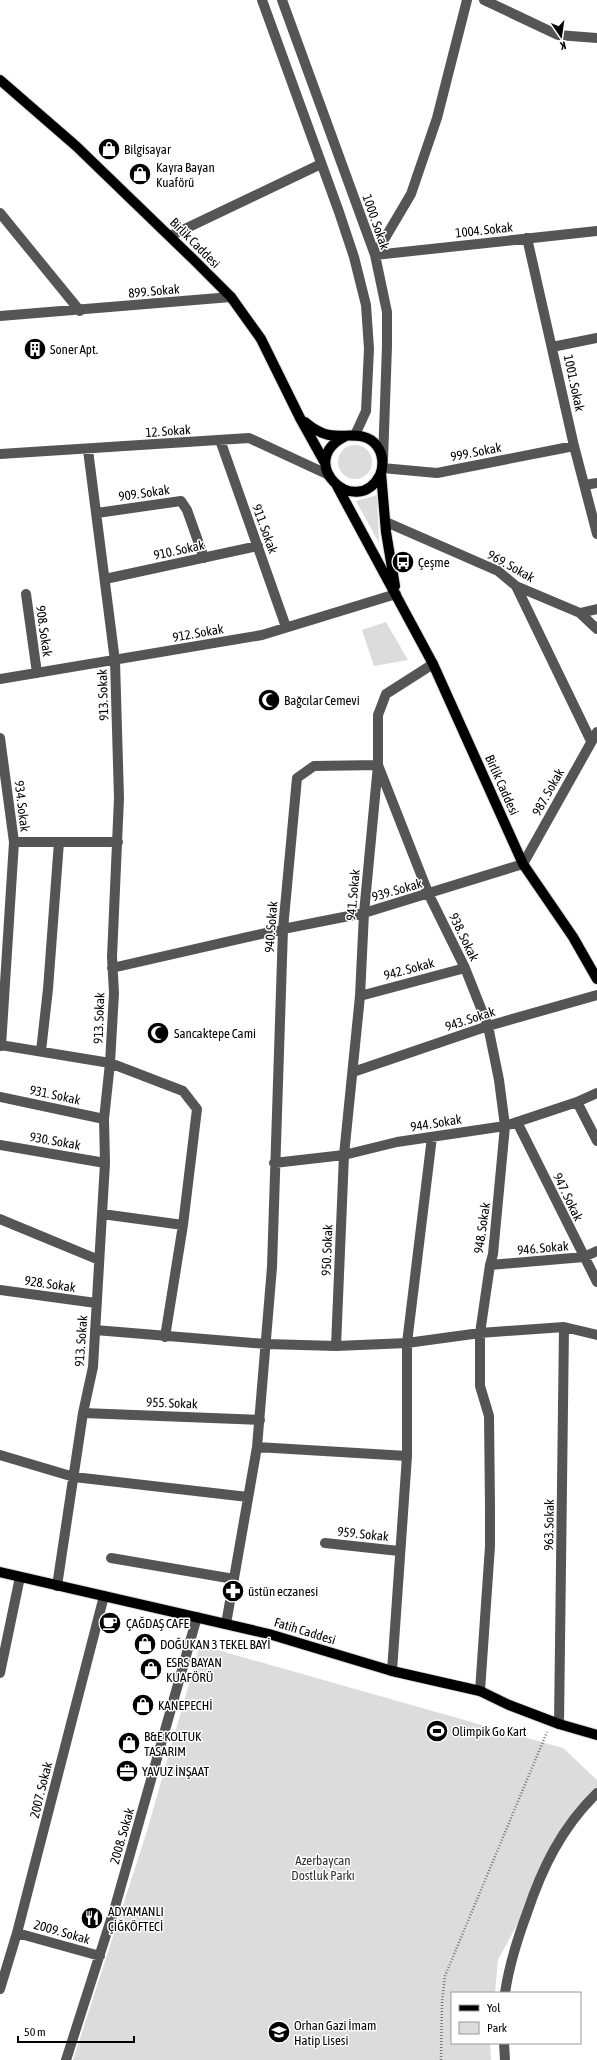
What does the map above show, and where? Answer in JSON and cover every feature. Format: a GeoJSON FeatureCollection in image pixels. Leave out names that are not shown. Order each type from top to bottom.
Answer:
{"type":"FeatureCollection","features":[{"type":"Feature","properties":{"kind":"main road","name":"Birlik Caddesi"},"geometry":{"type":"LineString","coordinates":[[0,80],[76,146],[231,297],[261,339],[300,418],[325,464]]}},
{"type":"Feature","properties":{"kind":"main road"},"geometry":{"type":"LineString","coordinates":[[300,418],[315,430],[327,435],[362,436],[377,446],[382,455],[382,469],[376,481],[361,491],[352,492],[337,486],[329,476],[325,464],[329,448],[335,441],[350,436]]}},
{"type":"Feature","properties":{"kind":"main road","name":"Birlik Caddesi"},"geometry":{"type":"LineString","coordinates":[[382,469],[386,522],[396,594]]}},
{"type":"Feature","properties":{"kind":"main road","name":"Birlik Caddesi"},"geometry":{"type":"LineString","coordinates":[[337,486],[433,664],[523,864],[594,965],[597,980]]}},
{"type":"Feature","properties":{"kind":"main road","name":"Fatih Caddesi"},"geometry":{"type":"LineString","coordinates":[[0,1572],[269,1634],[392,1671],[480,1691],[509,1705],[597,1735]]}},
{"type":"Feature","properties":{"kind":"street"},"geometry":{"type":"LineString","coordinates":[[262,0],[322,164],[354,257],[366,305],[369,349],[366,411],[350,436]]}},
{"type":"Feature","properties":{"kind":"street","name":"1000. Sokak"},"geometry":{"type":"LineString","coordinates":[[282,0],[375,255],[387,312],[382,469]]}},
{"type":"Feature","properties":{"kind":"street"},"geometry":{"type":"LineString","coordinates":[[375,255],[410,194],[437,118],[467,0]]}},
{"type":"Feature","properties":{"kind":"street"},"geometry":{"type":"LineString","coordinates":[[484,0],[558,35],[597,38]]}},
{"type":"Feature","properties":{"kind":"street"},"geometry":{"type":"LineString","coordinates":[[170,236],[322,164]]}},
{"type":"Feature","properties":{"kind":"street"},"geometry":{"type":"LineString","coordinates":[[0,213],[80,311]]}},
{"type":"Feature","properties":{"kind":"street","name":"1004. Sokak"},"geometry":{"type":"LineString","coordinates":[[375,255],[597,231]]}},
{"type":"Feature","properties":{"kind":"street","name":"1001. Sokak"},"geometry":{"type":"LineString","coordinates":[[527,238],[574,446],[597,534]]}},
{"type":"Feature","properties":{"kind":"street","name":"899. Sokak"},"geometry":{"type":"LineString","coordinates":[[0,316],[80,311],[231,297]]}},
{"type":"Feature","properties":{"kind":"street"},"geometry":{"type":"LineString","coordinates":[[552,347],[597,338]]}},
{"type":"Feature","properties":{"kind":"street","name":"12. Sokak"},"geometry":{"type":"LineString","coordinates":[[0,454],[88,450],[249,438],[329,476]]}},
{"type":"Feature","properties":{"kind":"street","name":"911. Sokak"},"geometry":{"type":"LineString","coordinates":[[220,440],[286,627]]}},
{"type":"Feature","properties":{"kind":"street","name":"999. Sokak"},"geometry":{"type":"LineString","coordinates":[[382,469],[437,473],[574,446]]}},
{"type":"Feature","properties":{"kind":"street","name":"913. Sokak"},"geometry":{"type":"LineString","coordinates":[[57,1586],[83,1413],[93,1367],[105,1163],[104,1119],[110,1062],[114,993],[112,968],[119,795],[115,661],[88,450]]}},
{"type":"Feature","properties":{"kind":"street"},"geometry":{"type":"LineString","coordinates":[[585,486],[597,483]]}},
{"type":"Feature","properties":{"kind":"street","name":"909. Sokak"},"geometry":{"type":"LineString","coordinates":[[96,513],[181,501],[187,510],[204,558]]}},
{"type":"Feature","properties":{"kind":"street","name":"969. Sokak"},"geometry":{"type":"LineString","coordinates":[[386,522],[498,571],[516,586],[580,612],[597,629]]}},
{"type":"Feature","properties":{"kind":"street","name":"910. Sokak"},"geometry":{"type":"LineString","coordinates":[[105,579],[258,546]]}},
{"type":"Feature","properties":{"kind":"street"},"geometry":{"type":"LineString","coordinates":[[516,586],[591,741]]}},
{"type":"Feature","properties":{"kind":"street","name":"908. Sokak"},"geometry":{"type":"LineString","coordinates":[[26,594],[37,672]]}},
{"type":"Feature","properties":{"kind":"street","name":"912. Sokak"},"geometry":{"type":"LineString","coordinates":[[0,679],[115,661],[262,635],[396,594]]}},
{"type":"Feature","properties":{"kind":"street"},"geometry":{"type":"LineString","coordinates":[[580,612],[597,609]]}},
{"type":"Feature","properties":{"kind":"street","name":"941. Sokak"},"geometry":{"type":"LineString","coordinates":[[344,1155],[360,996],[364,913],[378,765],[378,715],[386,694],[433,664]]}},
{"type":"Feature","properties":{"kind":"street","name":"987. Sokak"},"geometry":{"type":"LineString","coordinates":[[523,864],[597,732]]}},
{"type":"Feature","properties":{"kind":"street","name":"934. Sokak"},"geometry":{"type":"LineString","coordinates":[[0,738],[14,842],[0,1046]]}},
{"type":"Feature","properties":{"kind":"street","name":"938. Sokak"},"geometry":{"type":"LineString","coordinates":[[378,765],[429,895],[465,968],[488,1026],[499,1080],[505,1126]]}},
{"type":"Feature","properties":{"kind":"street","name":"940. Sokak"},"geometry":{"type":"LineString","coordinates":[[226,1624],[257,1447],[260,1420],[272,1267],[274,1163],[283,929],[297,778],[314,766],[378,765]]}},
{"type":"Feature","properties":{"kind":"street"},"geometry":{"type":"LineString","coordinates":[[14,842],[118,842]]}},
{"type":"Feature","properties":{"kind":"street"},"geometry":{"type":"LineString","coordinates":[[41,1051],[48,989],[59,842]]}},
{"type":"Feature","properties":{"kind":"street","name":"939. Sokak"},"geometry":{"type":"LineString","coordinates":[[112,968],[283,929],[364,913],[429,895],[523,864]]}},
{"type":"Feature","properties":{"kind":"street","name":"942. Sokak"},"geometry":{"type":"LineString","coordinates":[[360,996],[465,968]]}},
{"type":"Feature","properties":{"kind":"street","name":"943. Sokak"},"geometry":{"type":"LineString","coordinates":[[353,1072],[488,1026],[597,995]]}},
{"type":"Feature","properties":{"kind":"street"},"geometry":{"type":"LineString","coordinates":[[0,1046],[110,1062],[183,1091],[197,1109],[183,1225],[165,1337]]}},
{"type":"Feature","properties":{"kind":"street","name":"944. Sokak"},"geometry":{"type":"LineString","coordinates":[[274,1163],[344,1155],[396,1142],[505,1126],[577,1102],[597,1093]]}},
{"type":"Feature","properties":{"kind":"street","name":"931. Sokak"},"geometry":{"type":"LineString","coordinates":[[0,1097],[104,1119]]}},
{"type":"Feature","properties":{"kind":"street"},"geometry":{"type":"LineString","coordinates":[[577,1102],[597,1141]]}},
{"type":"Feature","properties":{"kind":"street","name":"947. Sokak"},"geometry":{"type":"LineString","coordinates":[[517,1122],[597,1282]]}},
{"type":"Feature","properties":{"kind":"street","name":"948. Sokak"},"geometry":{"type":"LineString","coordinates":[[480,1691],[490,1546],[490,1508],[489,1416],[480,1386],[480,1333],[493,1254],[505,1126]]}},
{"type":"Feature","properties":{"kind":"street"},"geometry":{"type":"LineString","coordinates":[[392,1671],[399,1551],[407,1456],[407,1343],[432,1137]]}},
{"type":"Feature","properties":{"kind":"street","name":"930. Sokak"},"geometry":{"type":"LineString","coordinates":[[0,1145],[105,1163]]}},
{"type":"Feature","properties":{"kind":"street","name":"950. Sokak"},"geometry":{"type":"LineString","coordinates":[[336,1346],[344,1155]]}},
{"type":"Feature","properties":{"kind":"street"},"geometry":{"type":"LineString","coordinates":[[102,1214],[183,1225]]}},
{"type":"Feature","properties":{"kind":"street"},"geometry":{"type":"LineString","coordinates":[[0,1219],[99,1260]]}},
{"type":"Feature","properties":{"kind":"street","name":"946. Sokak"},"geometry":{"type":"LineString","coordinates":[[490,1265],[584,1257],[597,1250]]}},
{"type":"Feature","properties":{"kind":"street","name":"928. Sokak"},"geometry":{"type":"LineString","coordinates":[[0,1290],[96,1303]]}},
{"type":"Feature","properties":{"kind":"street"},"geometry":{"type":"LineString","coordinates":[[95,1330],[165,1337],[266,1344],[336,1346],[407,1343],[480,1333],[564,1327],[597,1335]]}},
{"type":"Feature","properties":{"kind":"street","name":"963. Sokak"},"geometry":{"type":"LineString","coordinates":[[556,1722],[564,1327]]}},
{"type":"Feature","properties":{"kind":"street","name":"955. Sokak"},"geometry":{"type":"LineString","coordinates":[[83,1413],[260,1420]]}},
{"type":"Feature","properties":{"kind":"street"},"geometry":{"type":"LineString","coordinates":[[257,1447],[407,1456]]}},
{"type":"Feature","properties":{"kind":"street"},"geometry":{"type":"LineString","coordinates":[[0,1455],[74,1477],[248,1497]]}},
{"type":"Feature","properties":{"kind":"street","name":"959. Sokak"},"geometry":{"type":"LineString","coordinates":[[325,1543],[399,1551]]}},
{"type":"Feature","properties":{"kind":"street"},"geometry":{"type":"LineString","coordinates":[[111,1558],[234,1579]]}},
{"type":"Feature","properties":{"kind":"street"},"geometry":{"type":"LineString","coordinates":[[0,1673],[20,1577]]}},
{"type":"Feature","properties":{"kind":"street","name":"2007. Sokak"},"geometry":{"type":"LineString","coordinates":[[0,1989],[17,1932],[104,1596]]}},
{"type":"Feature","properties":{"kind":"street","name":"2008. Sokak"},"geometry":{"type":"LineString","coordinates":[[66,2060],[100,1956],[197,1617]]}},
{"type":"Feature","properties":{"kind":"street"},"geometry":{"type":"LineString","coordinates":[[505,1992],[518,1936],[543,1869],[566,1830],[597,1793]]}},
{"type":"Feature","properties":{"kind":"street","name":"2009. Sokak"},"geometry":{"type":"LineString","coordinates":[[17,1932],[100,1956]]}},
{"type":"Feature","properties":{"kind":"street"},"geometry":{"type":"LineString","coordinates":[[504,2044],[505,2060]]}},
{"type":"Feature","properties":{"kind":"path"},"geometry":{"type":"LineString","coordinates":[[441,2060],[442,2002],[445,1976],[556,1722]]}},
{"type":"Feature","properties":{"kind":"green space"},"geometry":{"type":"Polygon","coordinates":[[[352,445],[358,445],[362,446],[369,452],[372,462],[371,469],[365,476],[358,479],[352,479],[348,478],[341,472],[338,465],[338,459],[339,455],[345,448],[352,445]]]}},
{"type":"Feature","properties":{"kind":"green space"},"geometry":{"type":"Polygon","coordinates":[[[377,495],[379,543],[356,501],[377,495]]]}},
{"type":"Feature","properties":{"kind":"green space"},"geometry":{"type":"Polygon","coordinates":[[[386,622],[408,660],[374,666],[362,630],[386,622]]]}},
{"type":"Feature","properties":{"kind":"green space","name":"Azerbaycan Dostluk Parkı"},"geometry":{"type":"Polygon","coordinates":[[[200,1645],[563,1748],[597,1780],[597,1798],[568,1830],[498,1960],[495,1992],[451,1992],[451,2044],[490,2044],[491,2060],[73,2060],[147,1831],[200,1645]]]}},
{"type":"Feature","properties":{"kind":"place","name":"Bilgisayar"},"geometry":{"type":"Point","coordinates":[109,149]}},
{"type":"Feature","properties":{"kind":"place","name":"Kayra Bayan Kuaförü"},"geometry":{"type":"Point","coordinates":[140,174]}},
{"type":"Feature","properties":{"kind":"place","name":"Soner Apt."},"geometry":{"type":"Point","coordinates":[35,349]}},
{"type":"Feature","properties":{"kind":"place","name":"Çeşme"},"geometry":{"type":"Point","coordinates":[403,562]}},
{"type":"Feature","properties":{"kind":"place","name":"Bağcılar Cemevi"},"geometry":{"type":"Point","coordinates":[269,700]}},
{"type":"Feature","properties":{"kind":"place","name":"Sancaktepe Cami"},"geometry":{"type":"Point","coordinates":[158,1033]}},
{"type":"Feature","properties":{"kind":"place","name":"üstün eczanesi"},"geometry":{"type":"Point","coordinates":[233,1591]}},
{"type":"Feature","properties":{"kind":"place","name":"ÇAĞDAŞ CAFE"},"geometry":{"type":"Point","coordinates":[110,1623]}},
{"type":"Feature","properties":{"kind":"place","name":"DOĞUKAN 3 TEKEL BAYİ"},"geometry":{"type":"Point","coordinates":[145,1644]}},
{"type":"Feature","properties":{"kind":"place","name":"ESRS BAYAN KUAFÖRÜ"},"geometry":{"type":"Point","coordinates":[151,1669]}},
{"type":"Feature","properties":{"kind":"place","name":"KANEPECHİ"},"geometry":{"type":"Point","coordinates":[143,1705]}},
{"type":"Feature","properties":{"kind":"place","name":"Olimpik Go Kart"},"geometry":{"type":"Point","coordinates":[437,1731]}},
{"type":"Feature","properties":{"kind":"place","name":"B&E KOLTUK TASARIM"},"geometry":{"type":"Point","coordinates":[129,1743]}},
{"type":"Feature","properties":{"kind":"place","name":"YAVUZ İNŞAAT"},"geometry":{"type":"Point","coordinates":[127,1771]}},
{"type":"Feature","properties":{"kind":"place","name":"ADYAMANLI ÇİĞKÖFTECİ"},"geometry":{"type":"Point","coordinates":[92,1918]}},
{"type":"Feature","properties":{"kind":"place","name":"Orhan Gazi İmam Hatip Lisesi"},"geometry":{"type":"Point","coordinates":[279,2032]}}]}
